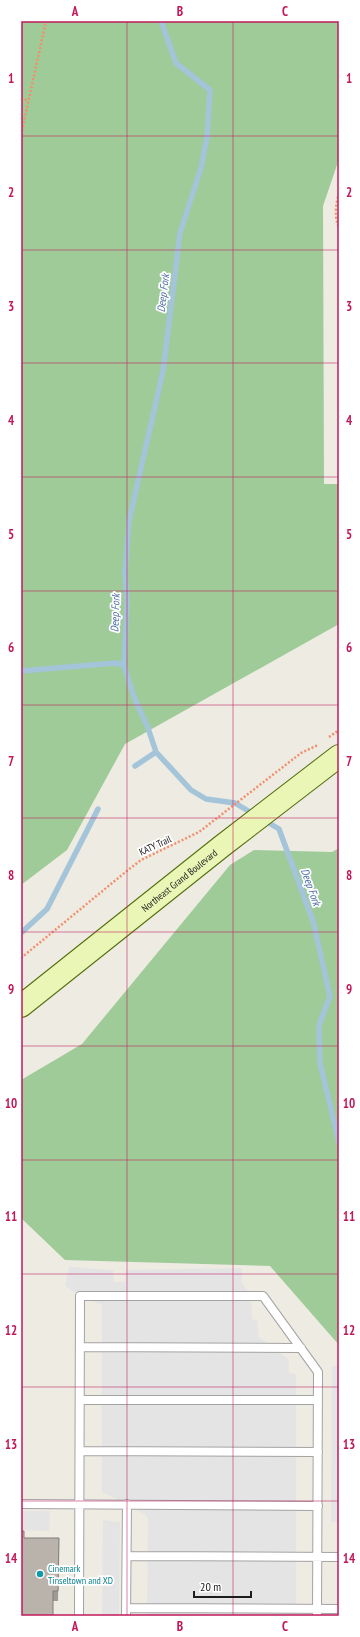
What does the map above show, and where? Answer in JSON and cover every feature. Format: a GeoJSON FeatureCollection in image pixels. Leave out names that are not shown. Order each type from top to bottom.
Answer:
{"type":"FeatureCollection","features":[{"type":"Feature","properties":{"kind":"street","name":"Northeast Grand Boulevard"},"geometry":{"type":"LineString","coordinates":[[21,1006],[222,846],[339,756]]}},
{"type":"Feature","properties":{"kind":"lane"},"geometry":{"type":"LineString","coordinates":[[79,1616],[80,1296],[263,1296],[318,1372],[318,1506],[316,1557],[317,1612]]}},
{"type":"Feature","properties":{"kind":"lane"},"geometry":{"type":"LineString","coordinates":[[80,1347],[301,1348]]}},
{"type":"Feature","properties":{"kind":"lane"},"geometry":{"type":"LineString","coordinates":[[80,1400],[318,1400]]}},
{"type":"Feature","properties":{"kind":"lane"},"geometry":{"type":"LineString","coordinates":[[80,1451],[318,1452]]}},
{"type":"Feature","properties":{"kind":"lane"},"geometry":{"type":"LineString","coordinates":[[21,1504],[318,1506]]}},
{"type":"Feature","properties":{"kind":"lane"},"geometry":{"type":"LineString","coordinates":[[127,1504],[126,1612],[317,1612],[339,1608]]}},
{"type":"Feature","properties":{"kind":"lane"},"geometry":{"type":"LineString","coordinates":[[127,1556],[339,1557]]}},
{"type":"Feature","properties":{"kind":"path"},"geometry":{"type":"LineString","coordinates":[[21,134],[46,21]]}},
{"type":"Feature","properties":{"kind":"path"},"geometry":{"type":"LineString","coordinates":[[21,102],[29,98]]}},
{"type":"Feature","properties":{"kind":"path"},"geometry":{"type":"LineString","coordinates":[[339,193],[336,202],[336,221],[339,228]]}},
{"type":"Feature","properties":{"kind":"path","name":"KATY Trail"},"geometry":{"type":"LineString","coordinates":[[21,958],[141,860],[199,832],[301,753]]}},
{"type":"Feature","properties":{"kind":"green space"},"geometry":{"type":"Polygon","coordinates":[[[21,21],[339,21],[339,159],[323,206],[324,484],[339,484],[339,624],[125,744],[67,850],[21,885],[21,21]]]}},
{"type":"Feature","properties":{"kind":"green space"},"geometry":{"type":"Polygon","coordinates":[[[339,848],[339,1345],[270,1266],[65,1260],[21,1218],[21,1080],[82,1044],[230,865],[254,850],[332,852],[339,848]]]}},
{"type":"Feature","properties":{"kind":"shaded area"},"geometry":{"type":"Polygon","coordinates":[[[69,1267],[113,1270],[114,1282],[125,1282],[126,1270],[242,1268],[242,1283],[251,1296],[252,1319],[257,1320],[259,1337],[289,1360],[289,1373],[296,1374],[296,1616],[147,1616],[148,1517],[127,1504],[102,1492],[102,1305],[80,1296],[65,1286],[69,1267]]]}},
{"type":"Feature","properties":{"kind":"shaded area"},"geometry":{"type":"Polygon","coordinates":[[[332,1366],[339,1366],[339,1522],[331,1522],[332,1366]]]}},
{"type":"Feature","properties":{"kind":"shaded area"},"geometry":{"type":"Polygon","coordinates":[[[21,1511],[50,1511],[49,1531],[21,1530],[21,1511]]]}},
{"type":"Feature","properties":{"kind":"shaded area"},"geometry":{"type":"Polygon","coordinates":[[[103,1520],[120,1522],[119,1616],[102,1616],[103,1520]]]}},
{"type":"Feature","properties":{"kind":"shaded area"},"geometry":{"type":"Polygon","coordinates":[[[339,1560],[339,1616],[337,1616],[337,1569],[339,1560]]]}},
{"type":"Feature","properties":{"kind":"building","name":"Cinemark Tinseltown and XD"},"geometry":{"type":"Polygon","coordinates":[[[21,1531],[24,1531],[24,1538],[59,1538],[58,1591],[53,1591],[53,1616],[21,1616],[21,1531]]]}},
{"type":"Feature","properties":{"kind":"waterway","name":"Deep Fork"},"geometry":{"type":"LineString","coordinates":[[161,21],[176,63],[210,90],[207,137],[201,168],[180,233],[163,371],[129,521],[125,573],[127,602],[124,665],[134,697],[148,728],[156,752],[191,790],[206,799],[235,803],[255,815]]}},
{"type":"Feature","properties":{"kind":"waterway"},"geometry":{"type":"LineString","coordinates":[[21,671],[115,663],[124,665]]}},
{"type":"Feature","properties":{"kind":"waterway"},"geometry":{"type":"LineString","coordinates":[[135,766],[156,752]]}},
{"type":"Feature","properties":{"kind":"waterway"},"geometry":{"type":"LineString","coordinates":[[21,933],[47,909],[98,809]]}},
{"type":"Feature","properties":{"kind":"waterway","name":"Deep Fork"},"geometry":{"type":"LineString","coordinates":[[264,820],[279,829],[313,921],[330,996],[319,1025],[320,1063],[339,1143]]}},
{"type":"Feature","properties":{"kind":"place","name":"Cinemark Tinseltown and XD"},"geometry":{"type":"Point","coordinates":[40,1574]}}]}
